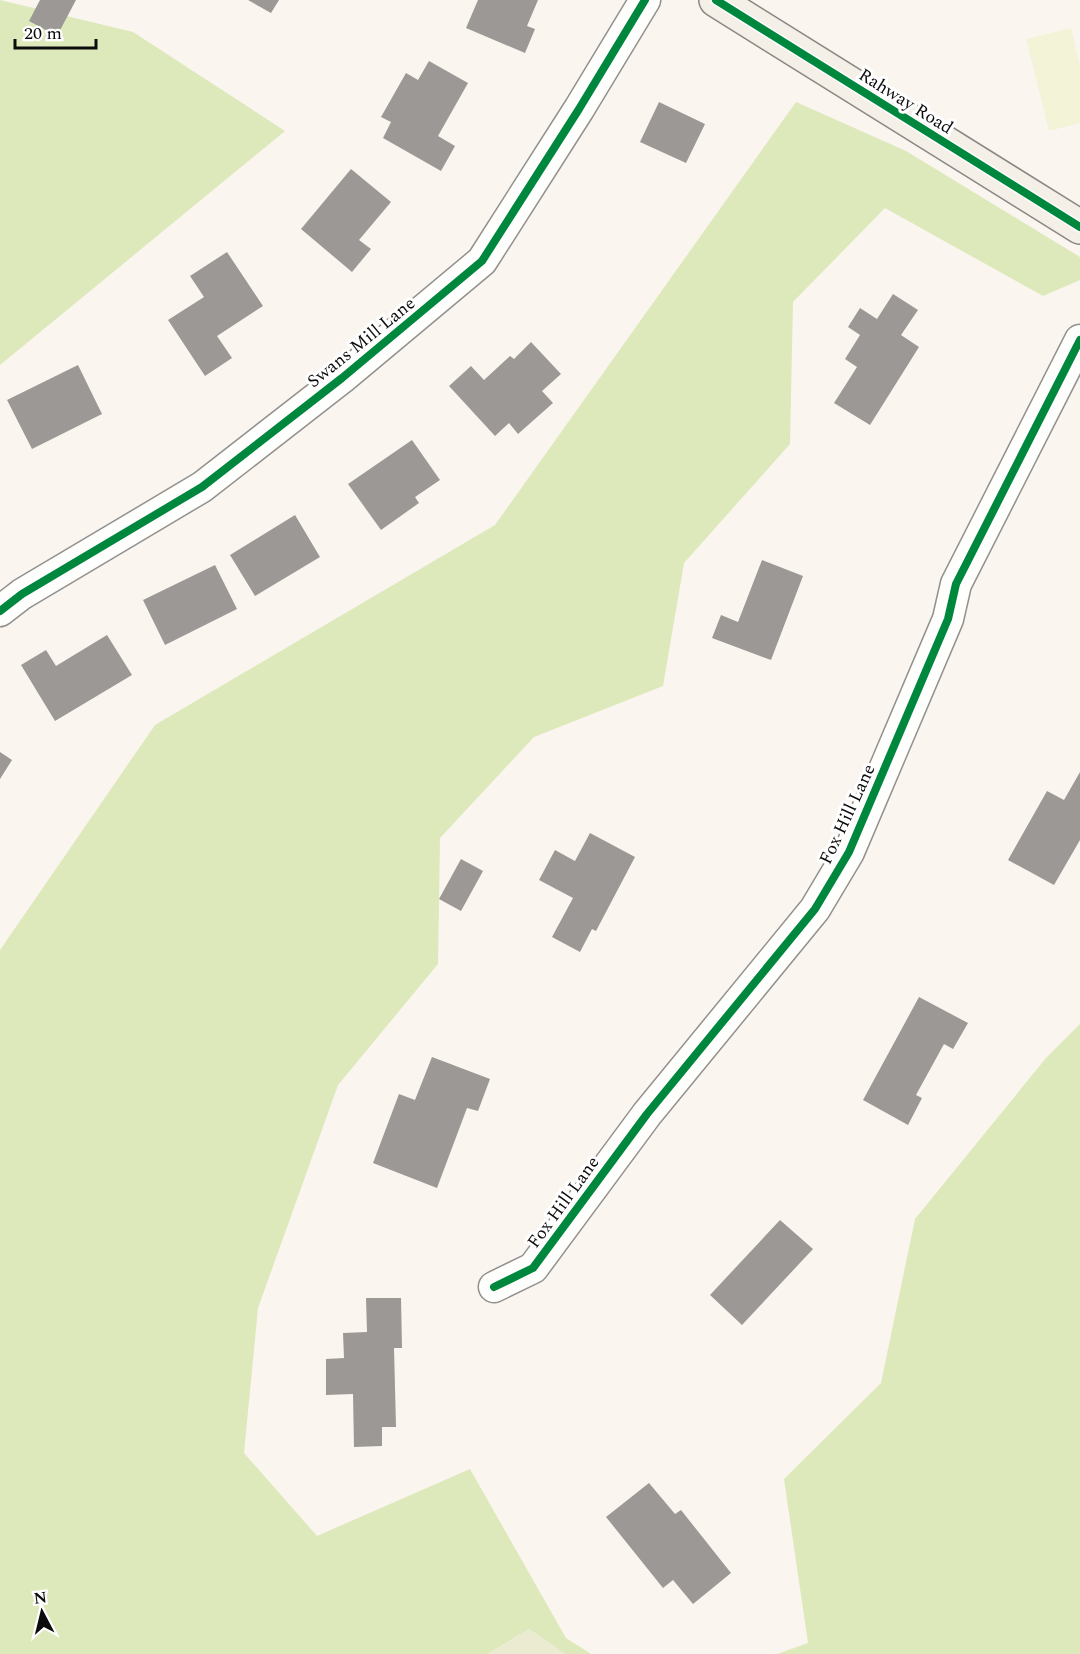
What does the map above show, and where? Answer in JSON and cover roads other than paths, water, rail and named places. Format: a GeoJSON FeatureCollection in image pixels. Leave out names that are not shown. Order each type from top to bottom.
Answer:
{"type":"FeatureCollection","features":[{"type":"Feature","properties":{"kind":"street","name":"Swans Mill Lane"},"geometry":{"type":"LineString","coordinates":[[0,611],[22,594],[202,487],[342,378],[482,261],[645,0]]}},
{"type":"Feature","properties":{"kind":"street","name":"Rahway Road"},"geometry":{"type":"LineString","coordinates":[[717,0],[1080,227]]}},
{"type":"Feature","properties":{"kind":"street","name":"Fox Hill Lane"},"geometry":{"type":"LineString","coordinates":[[494,1287],[533,1268],[647,1114],[815,909],[849,852],[948,619],[956,584],[1080,340]]}}]}
